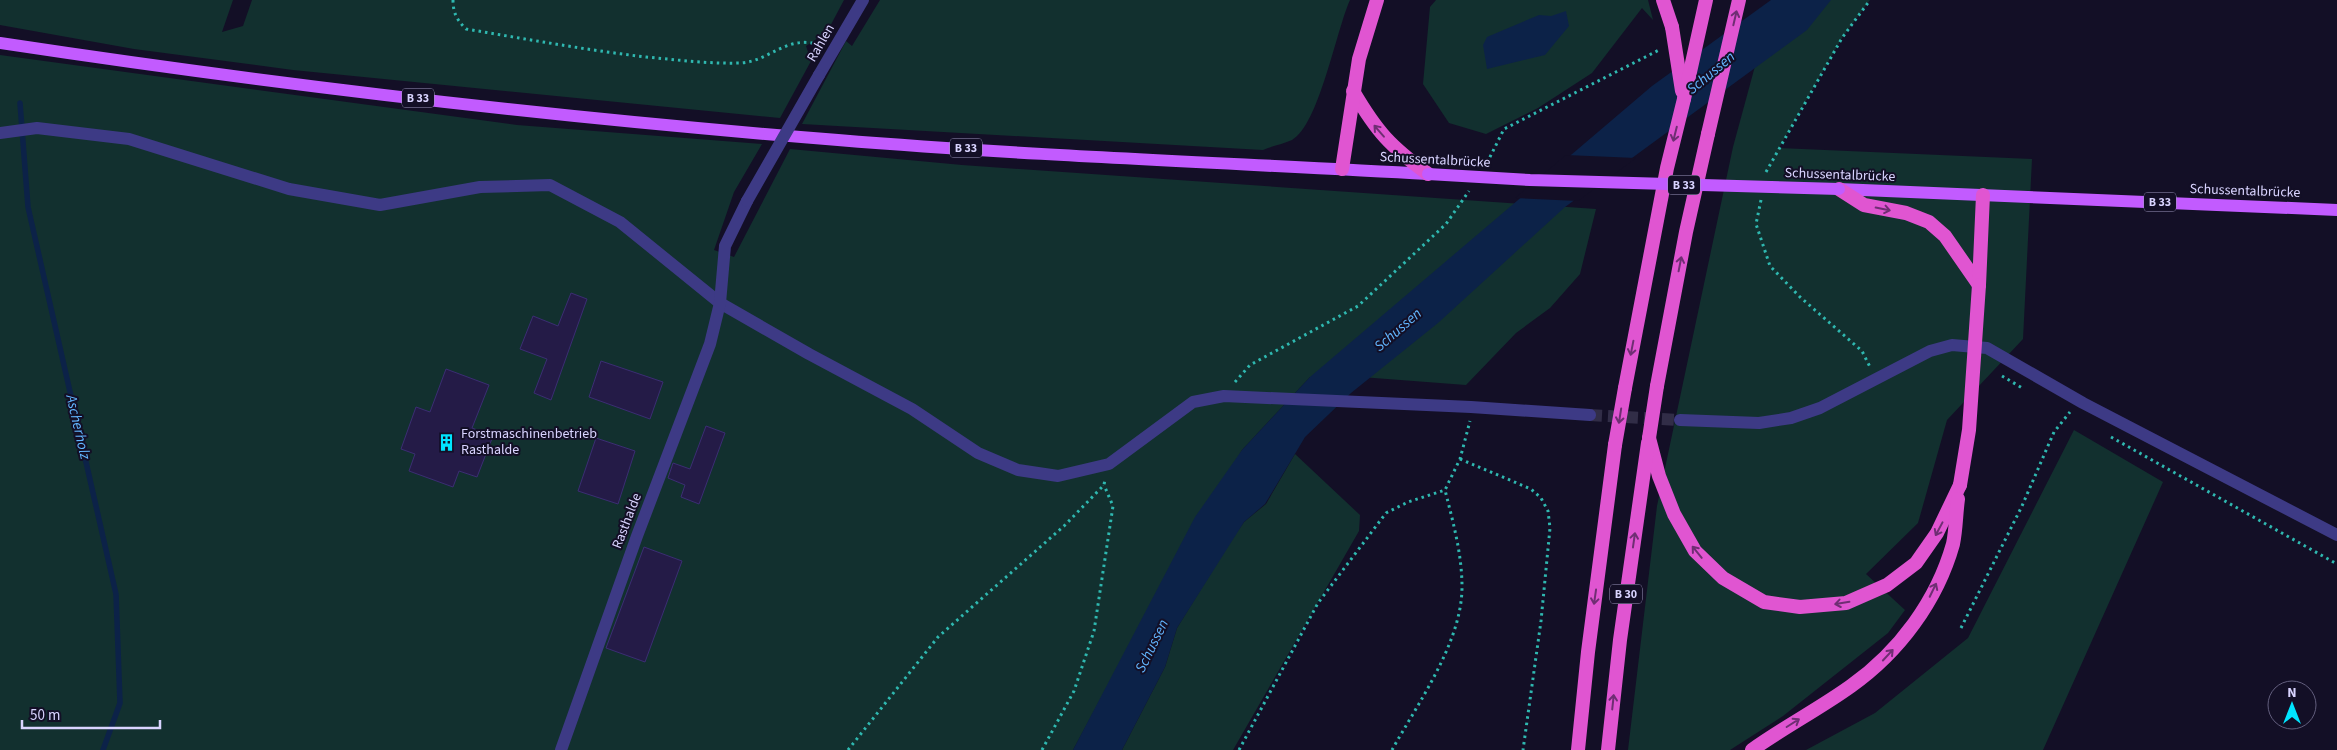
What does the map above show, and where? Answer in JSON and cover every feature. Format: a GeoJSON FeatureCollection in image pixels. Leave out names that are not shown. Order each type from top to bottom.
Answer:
{"type":"FeatureCollection","features":[{"type":"Feature","properties":{"kind":"highway"},"geometry":{"type":"LineString","coordinates":[[1342,169],[1353,91],[1363,39],[1377,0]]}},
{"type":"Feature","properties":{"kind":"highway"},"geometry":{"type":"LineString","coordinates":[[1662,0],[1672,27],[1684,99]]}},
{"type":"Feature","properties":{"kind":"highway","name":"B 30"},"geometry":{"type":"LineString","coordinates":[[1578,750],[1588,652],[1624,388],[1667,168],[1706,0]]}},
{"type":"Feature","properties":{"kind":"highway","name":"B 30"},"geometry":{"type":"LineString","coordinates":[[1608,750],[1620,640],[1657,386],[1686,232],[1739,0]]}},
{"type":"Feature","properties":{"kind":"highway"},"geometry":{"type":"LineString","coordinates":[[1353,91],[1374,125],[1395,150],[1428,174]]}},
{"type":"Feature","properties":{"kind":"highway"},"geometry":{"type":"LineString","coordinates":[[1839,190],[1864,205],[1906,213],[1929,222],[1945,236],[1979,285]]}},
{"type":"Feature","properties":{"kind":"highway"},"geometry":{"type":"LineString","coordinates":[[1752,750],[1851,686],[1884,661],[1904,638],[1924,608],[1953,543],[1969,430],[1983,195]]}},
{"type":"Feature","properties":{"kind":"highway"},"geometry":{"type":"LineString","coordinates":[[1649,438],[1659,476],[1674,514],[1695,551],[1723,578],[1764,602],[1800,607],[1846,603],[1887,585],[1916,563],[1937,532],[1960,485]]}},
{"type":"Feature","properties":{"kind":"main road","name":"B 33"},"geometry":{"type":"LineString","coordinates":[[0,43],[321,87],[667,124],[838,140],[1342,169]]}},
{"type":"Feature","properties":{"kind":"main road","name":"Schussentalbrücke"},"geometry":{"type":"LineString","coordinates":[[1342,169],[1540,180],[1983,195],[2337,210]]}},
{"type":"Feature","properties":{"kind":"street","name":"Rahlen"},"geometry":{"type":"LineString","coordinates":[[747,201],[863,0]]}},
{"type":"Feature","properties":{"kind":"street"},"geometry":{"type":"LineString","coordinates":[[2,132],[36,128],[129,139],[289,189],[380,204],[480,187],[550,185],[620,222],[720,303],[809,354],[912,409],[978,453],[1018,470],[1058,476],[1109,464],[1193,402],[1224,396],[1471,407],[1590,416]]}},
{"type":"Feature","properties":{"kind":"street","name":"Rasthalde"},"geometry":{"type":"LineString","coordinates":[[561,750],[637,536],[710,344],[720,303],[725,246],[747,201]]}},
{"type":"Feature","properties":{"kind":"street"},"geometry":{"type":"LineString","coordinates":[[1680,420],[1759,423],[1791,418],[1820,408],[1930,351],[1952,345],[1987,348],[2083,403],[2337,535]]}},
{"type":"Feature","properties":{"kind":"path"},"geometry":{"type":"LineString","coordinates":[[453,0],[453,10],[458,21],[466,28],[600,51],[712,64],[746,62],[786,44],[808,41],[834,49]]}},
{"type":"Feature","properties":{"kind":"path"},"geometry":{"type":"LineString","coordinates":[[1764,181],[1778,148],[1842,38],[1870,0]]}},
{"type":"Feature","properties":{"kind":"path"},"geometry":{"type":"LineString","coordinates":[[1761,198],[1756,224],[1770,266],[1800,297],[1862,351],[1876,378]]}},
{"type":"Feature","properties":{"kind":"path"},"geometry":{"type":"LineString","coordinates":[[1961,628],[2022,506],[2054,432],[2069,413],[2083,403]]}},
{"type":"Feature","properties":{"kind":"path"},"geometry":{"type":"LineString","coordinates":[[1392,750],[1434,676],[1457,625],[1462,589],[1461,559],[1445,490],[1460,459],[1471,418],[1471,407]]}},
{"type":"Feature","properties":{"kind":"path"},"geometry":{"type":"LineString","coordinates":[[2069,413],[2077,418]]}},
{"type":"Feature","properties":{"kind":"path"},"geometry":{"type":"LineString","coordinates":[[2103,433],[2337,564]]}},
{"type":"Feature","properties":{"kind":"path"},"geometry":{"type":"LineString","coordinates":[[1460,459],[1531,489],[1541,498],[1548,511],[1550,528],[1541,621],[1523,750]]}},
{"type":"Feature","properties":{"kind":"path"},"geometry":{"type":"LineString","coordinates":[[848,750],[938,637],[1064,526],[1104,485],[1109,464]]}},
{"type":"Feature","properties":{"kind":"path"},"geometry":{"type":"LineString","coordinates":[[1042,750],[1074,691],[1094,631],[1112,506],[1104,485]]}},
{"type":"Feature","properties":{"kind":"path"},"geometry":{"type":"LineString","coordinates":[[1239,750],[1318,603],[1386,513],[1408,502],[1445,490]]}},
{"type":"Feature","properties":{"kind":"green space"},"geometry":{"type":"Polygon","coordinates":[[[0,0],[233,0],[222,32],[243,26],[252,0],[844,0],[827,32],[806,46],[811,61],[780,118],[293,70],[134,49],[0,25],[0,0]]]}},
{"type":"Feature","properties":{"kind":"green space"},"geometry":{"type":"Polygon","coordinates":[[[880,0],[1350,0],[1319,97],[1302,131],[1292,140],[1263,150],[802,124],[846,41],[852,46],[880,0]]]}},
{"type":"Feature","properties":{"kind":"green space"},"geometry":{"type":"Polygon","coordinates":[[[1436,0],[1648,0],[1653,20],[1642,8],[1592,73],[1538,108],[1486,134],[1449,123],[1423,84],[1430,7],[1436,0]]]}},
{"type":"Feature","properties":{"kind":"green space"},"geometry":{"type":"Polygon","coordinates":[[[1773,0],[1870,0],[1842,38],[1779,148],[2032,159],[2023,339],[1947,420],[1918,523],[1866,574],[1905,610],[1888,633],[1783,716],[1730,750],[1628,750],[1657,506],[1733,147],[1773,0]]]}},
{"type":"Feature","properties":{"kind":"green space"},"geometry":{"type":"Polygon","coordinates":[[[0,55],[517,125],[762,144],[734,192],[714,250],[734,257],[790,149],[962,165],[1596,209],[1580,274],[1550,308],[1516,333],[1466,385],[1361,377],[1310,377],[1242,450],[1122,659],[1073,750],[0,750],[0,55]]]}},
{"type":"Feature","properties":{"kind":"green space"},"geometry":{"type":"Polygon","coordinates":[[[2074,430],[2163,482],[2043,750],[1806,750],[1875,713],[1968,638],[2074,430]]]}},
{"type":"Feature","properties":{"kind":"green space"},"geometry":{"type":"Polygon","coordinates":[[[1295,454],[1360,515],[1359,531],[1233,750],[1122,750],[1165,667],[1177,628],[1230,542],[1244,522],[1266,504],[1295,454]]]}},
{"type":"Feature","properties":{"kind":"water","name":"Schussen"},"geometry":{"type":"Polygon","coordinates":[[[1771,0],[1831,0],[1807,30],[1565,207],[1438,323],[1351,393],[1305,437],[1265,504],[1244,522],[1177,628],[1165,667],[1122,750],[1073,750],[1195,517],[1242,450],[1310,377],[1652,86],[1771,0]]]}},
{"type":"Feature","properties":{"kind":"water"},"geometry":{"type":"Polygon","coordinates":[[[1566,11],[1569,26],[1545,55],[1487,69],[1483,45],[1487,37],[1539,15],[1551,16],[1566,11]]]}},
{"type":"Feature","properties":{"kind":"pier"},"geometry":{"type":"Polygon","coordinates":[[[1566,155],[1636,158],[1578,201],[1515,198],[1566,155]]]}},
{"type":"Feature","properties":{"kind":"building"},"geometry":{"type":"Polygon","coordinates":[[[571,293],[587,299],[551,400],[534,393],[547,359],[520,349],[533,316],[558,326],[571,293]]]}},
{"type":"Feature","properties":{"kind":"building"},"geometry":{"type":"Polygon","coordinates":[[[601,361],[663,382],[650,419],[589,397],[601,361]]]}},
{"type":"Feature","properties":{"kind":"building"},"geometry":{"type":"Polygon","coordinates":[[[446,369],[489,385],[472,428],[493,436],[477,477],[459,471],[453,487],[409,471],[415,454],[401,449],[416,407],[430,412],[446,369]]]}},
{"type":"Feature","properties":{"kind":"building"},"geometry":{"type":"Polygon","coordinates":[[[706,426],[725,433],[699,504],[681,497],[685,485],[668,478],[673,463],[690,469],[706,426]]]}},
{"type":"Feature","properties":{"kind":"building"},"geometry":{"type":"Polygon","coordinates":[[[596,438],[635,451],[618,504],[578,491],[596,438]]]}},
{"type":"Feature","properties":{"kind":"building"},"geometry":{"type":"Polygon","coordinates":[[[644,547],[682,561],[645,662],[606,648],[644,547]]]}},
{"type":"Feature","properties":{"kind":"waterway","name":"Ascherholz"},"geometry":{"type":"LineString","coordinates":[[20,103],[28,207],[116,594],[120,703],[103,750]]}},
{"type":"Feature","properties":{"kind":"tunnel"},"geometry":{"type":"LineString","coordinates":[[1590,415],[1680,420]]}},
{"type":"Feature","properties":{"kind":"place","name":"Forstmaschinenbetrieb Rasthalde"},"geometry":{"type":"Point","coordinates":[447,442]}}]}
